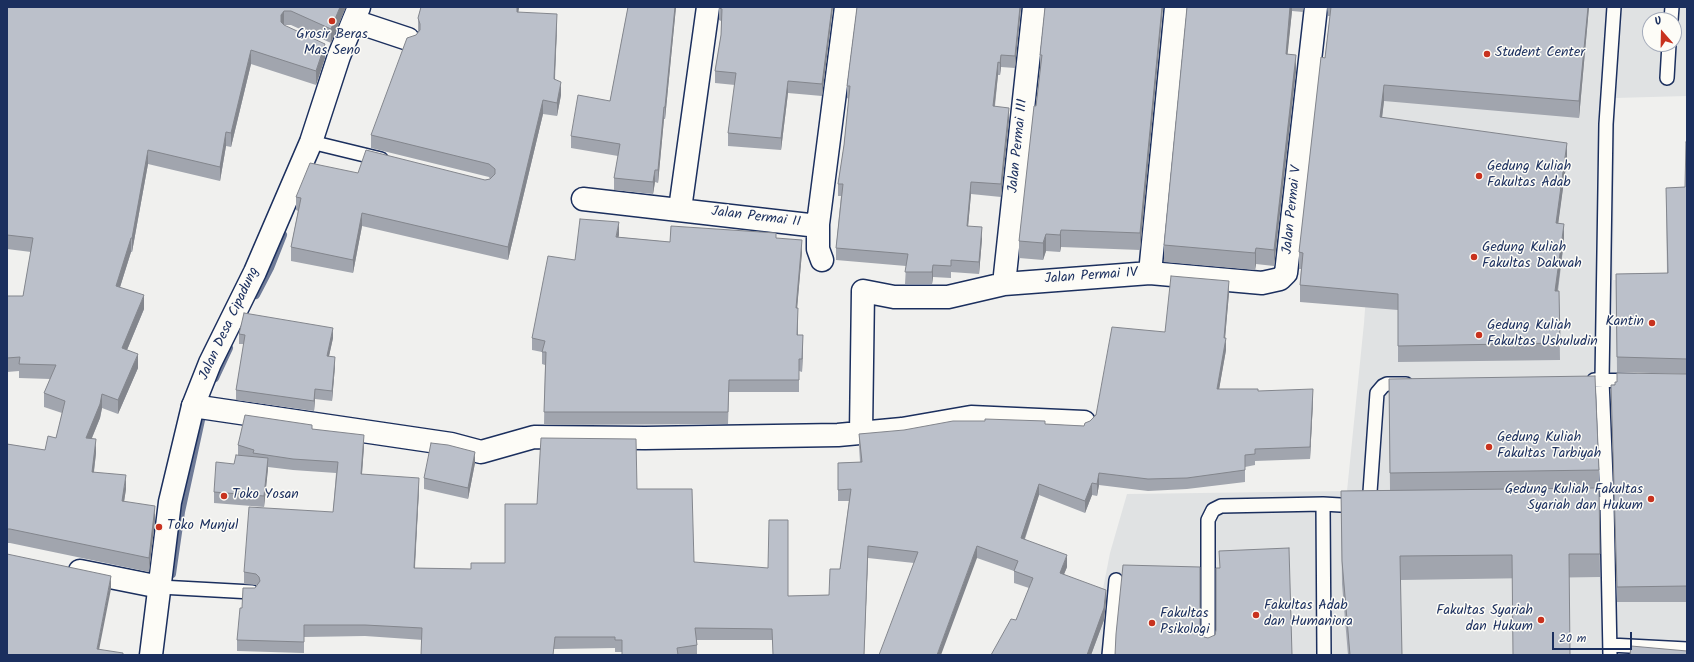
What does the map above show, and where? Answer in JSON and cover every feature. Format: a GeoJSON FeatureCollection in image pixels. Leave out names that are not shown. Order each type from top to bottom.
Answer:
{"type":"FeatureCollection","features":[{"type":"Feature","properties":{"kind":"street"},"geometry":{"type":"LineString","coordinates":[[680,209],[708,7]]}},
{"type":"Feature","properties":{"kind":"street","name":"Jalan Permai II"},"geometry":{"type":"LineString","coordinates":[[583,199],[809,225],[818,224],[846,7]]}},
{"type":"Feature","properties":{"kind":"street","name":"Jalan Permai III"},"geometry":{"type":"LineString","coordinates":[[1004,284],[1034,7]]}},
{"type":"Feature","properties":{"kind":"street","name":"Jalan Permai IV"},"geometry":{"type":"LineString","coordinates":[[861,433],[863,291],[894,297],[948,297],[1004,284],[1150,273],[1176,7]]}},
{"type":"Feature","properties":{"kind":"street","name":"Jalan Permai V"},"geometry":{"type":"LineString","coordinates":[[1150,273],[1262,282],[1280,279],[1286,273],[1316,7]]}},
{"type":"Feature","properties":{"kind":"street"},"geometry":{"type":"LineString","coordinates":[[357,14],[408,39]]}},
{"type":"Feature","properties":{"kind":"street","name":"Jalan Desa Cipadung"},"geometry":{"type":"LineString","coordinates":[[151,655],[170,502],[194,406],[210,363],[255,272],[311,142],[332,54],[357,14]]}},
{"type":"Feature","properties":{"kind":"street"},"geometry":{"type":"LineString","coordinates":[[818,224],[818,249],[822,260]]}},
{"type":"Feature","properties":{"kind":"street"},"geometry":{"type":"LineString","coordinates":[[194,406],[451,444],[481,452],[534,437],[751,437],[861,433],[902,429],[971,417],[1084,422]]}},
{"type":"Feature","properties":{"kind":"street"},"geometry":{"type":"LineString","coordinates":[[62,568],[160,587]]}},
{"type":"Feature","properties":{"kind":"lane"},"geometry":{"type":"LineString","coordinates":[[1614,7],[1606,124],[1602,380],[1607,503],[1610,650],[1687,649]]}},
{"type":"Feature","properties":{"kind":"lane"},"geometry":{"type":"LineString","coordinates":[[1667,78],[1669,52]]}},
{"type":"Feature","properties":{"kind":"lane"},"geometry":{"type":"LineString","coordinates":[[311,142],[395,163]]}},
{"type":"Feature","properties":{"kind":"lane"},"geometry":{"type":"LineString","coordinates":[[1578,380],[1649,381]]}},
{"type":"Feature","properties":{"kind":"lane"},"geometry":{"type":"LineString","coordinates":[[1370,506],[1377,393],[1387,384],[1419,384]]}},
{"type":"Feature","properties":{"kind":"lane"},"geometry":{"type":"LineString","coordinates":[[1567,504],[1607,503]]}},
{"type":"Feature","properties":{"kind":"lane"},"geometry":{"type":"LineString","coordinates":[[1323,504],[1324,655]]}},
{"type":"Feature","properties":{"kind":"lane"},"geometry":{"type":"LineString","coordinates":[[1208,655],[1208,520],[1213,510],[1222,506],[1323,504],[1385,506]]}},
{"type":"Feature","properties":{"kind":"lane"},"geometry":{"type":"LineString","coordinates":[[1109,655],[1116,580]]}},
{"type":"Feature","properties":{"kind":"lane"},"geometry":{"type":"LineString","coordinates":[[160,587],[252,592]]}},
{"type":"Feature","properties":{"kind":"shaded area"},"geometry":{"type":"Polygon","coordinates":[[[1387,7],[1687,7],[1687,96],[1615,98],[1613,280],[1687,279],[1687,655],[1090,655],[1110,553],[1127,494],[1347,491],[1364,323],[1387,7]]]}},
{"type":"Feature","properties":{"kind":"building"},"geometry":{"type":"Polygon","coordinates":[[[7,7],[340,7],[331,29],[291,11],[284,11],[281,15],[281,22],[284,25],[325,44],[316,71],[251,50],[231,133],[226,132],[220,167],[148,150],[132,238],[116,286],[144,295],[122,348],[138,354],[118,400],[102,394],[100,404],[86,438],[96,439],[92,472],[126,475],[122,501],[155,506],[149,558],[7,529],[7,444],[45,450],[48,436],[56,438],[65,401],[44,393],[56,365],[19,364],[20,357],[7,358],[7,296],[23,296],[33,238],[7,235],[7,7]]]}},
{"type":"Feature","properties":{"kind":"building"},"geometry":{"type":"Polygon","coordinates":[[[421,7],[517,7],[517,12],[557,14],[554,79],[561,82],[557,103],[543,100],[508,247],[362,213],[353,260],[291,247],[301,198],[296,197],[310,163],[358,173],[366,150],[485,180],[490,179],[495,174],[495,169],[489,164],[371,135],[407,38],[416,35],[420,30],[418,18],[421,7]]]}},
{"type":"Feature","properties":{"kind":"building"},"geometry":{"type":"Polygon","coordinates":[[[628,7],[675,7],[658,170],[655,170],[653,182],[614,178],[620,144],[571,136],[578,95],[610,101],[628,7]]]}},
{"type":"Feature","properties":{"kind":"building"},"geometry":{"type":"Polygon","coordinates":[[[719,7],[832,7],[822,84],[788,81],[781,138],[728,133],[736,73],[715,71],[721,35],[722,9],[719,7]]]}},
{"type":"Feature","properties":{"kind":"building"},"geometry":{"type":"Polygon","coordinates":[[[857,7],[1020,7],[1015,56],[1001,55],[1000,63],[998,62],[993,106],[1009,108],[1001,184],[971,182],[967,226],[982,227],[979,262],[951,260],[951,266],[933,265],[932,272],[905,272],[908,254],[836,248],[843,184],[838,184],[844,145],[850,86],[847,86],[857,7]]]}},
{"type":"Feature","properties":{"kind":"building"},"geometry":{"type":"Polygon","coordinates":[[[1045,7],[1162,7],[1140,233],[1061,230],[1060,235],[1046,234],[1043,243],[1019,241],[1034,106],[1036,106],[1042,55],[1040,55],[1045,7]]]}},
{"type":"Feature","properties":{"kind":"building"},"geometry":{"type":"Polygon","coordinates":[[[1187,7],[1290,7],[1286,54],[1296,55],[1274,250],[1256,248],[1255,253],[1164,245],[1187,7]]]}},
{"type":"Feature","properties":{"kind":"building"},"geometry":{"type":"Polygon","coordinates":[[[1331,7],[1588,7],[1579,101],[1384,85],[1380,117],[1567,143],[1556,223],[1564,224],[1555,291],[1559,291],[1560,343],[1398,346],[1398,294],[1300,285],[1303,253],[1299,252],[1321,57],[1325,58],[1331,7]]]}},
{"type":"Feature","properties":{"kind":"building","name":"Kantin"},"geometry":{"type":"Polygon","coordinates":[[[1686,142],[1687,359],[1617,357],[1616,274],[1668,273],[1666,188],[1685,187],[1686,142]]]}},
{"type":"Feature","properties":{"kind":"building"},"geometry":{"type":"Polygon","coordinates":[[[580,219],[619,222],[616,237],[670,242],[671,226],[776,233],[776,238],[802,240],[796,308],[798,308],[797,335],[803,335],[802,359],[799,359],[799,380],[729,380],[728,412],[544,412],[546,352],[542,352],[545,341],[532,338],[548,256],[575,260],[580,219]]]}},
{"type":"Feature","properties":{"kind":"building"},"geometry":{"type":"Polygon","coordinates":[[[1171,276],[1229,281],[1224,338],[1226,338],[1217,389],[1258,389],[1258,391],[1313,389],[1310,447],[1255,449],[1255,454],[1245,455],[1245,470],[1187,478],[1148,479],[1099,473],[1097,484],[1092,483],[1085,501],[1039,484],[1021,538],[1067,555],[1060,573],[1106,590],[1104,608],[1087,655],[991,655],[1011,619],[1016,620],[1033,578],[1014,571],[1018,561],[977,546],[937,655],[879,655],[918,552],[868,546],[864,655],[773,655],[772,629],[695,628],[697,645],[677,648],[678,655],[622,655],[622,640],[615,640],[615,637],[555,637],[553,655],[421,655],[422,628],[365,625],[304,625],[304,642],[237,640],[240,608],[242,608],[243,588],[255,588],[260,581],[256,574],[244,572],[249,507],[333,512],[338,462],[293,459],[253,453],[254,450],[238,445],[245,415],[312,425],[312,429],[364,435],[361,474],[419,478],[414,568],[471,569],[471,563],[505,563],[505,504],[537,504],[541,438],[636,439],[637,489],[692,489],[694,562],[768,568],[769,520],[788,520],[788,596],[829,595],[830,569],[840,569],[851,489],[838,490],[838,463],[862,462],[859,434],[904,430],[953,421],[985,421],[985,419],[1045,421],[1045,424],[1084,426],[1085,423],[1090,421],[1096,415],[1112,327],[1165,332],[1171,276]]]}},
{"type":"Feature","properties":{"kind":"building"},"geometry":{"type":"Polygon","coordinates":[[[244,313],[333,328],[327,356],[335,357],[332,391],[315,389],[314,401],[236,390],[245,335],[239,334],[244,313]]]}},
{"type":"Feature","properties":{"kind":"building","name":"Gedung Kuliah Fakultas Syariah dan Hukum"},"geometry":{"type":"Polygon","coordinates":[[[1617,373],[1687,374],[1687,586],[1617,587],[1611,385],[1615,385],[1615,382],[1617,382],[1617,373]]]}},
{"type":"Feature","properties":{"kind":"building","name":"Gedung Kuliah Fakultas Tarbiyah"},"geometry":{"type":"Polygon","coordinates":[[[1595,376],[1599,470],[1390,473],[1389,379],[1595,376]]]}},
{"type":"Feature","properties":{"kind":"building"},"geometry":{"type":"Polygon","coordinates":[[[431,443],[448,445],[475,452],[468,488],[424,478],[431,443]]]}},
{"type":"Feature","properties":{"kind":"building"},"geometry":{"type":"Polygon","coordinates":[[[236,455],[268,458],[264,496],[214,492],[216,462],[234,464],[236,455]]]}},
{"type":"Feature","properties":{"kind":"building"},"geometry":{"type":"Polygon","coordinates":[[[1599,488],[1600,554],[1569,554],[1570,655],[1513,655],[1512,555],[1400,556],[1402,655],[1350,655],[1342,561],[1341,491],[1599,488]]]}},
{"type":"Feature","properties":{"kind":"building"},"geometry":{"type":"Polygon","coordinates":[[[1289,548],[1292,655],[1115,655],[1123,565],[1200,567],[1200,630],[1204,637],[1208,638],[1215,635],[1216,630],[1216,568],[1220,568],[1219,551],[1289,548]]]}},
{"type":"Feature","properties":{"kind":"building"},"geometry":{"type":"Polygon","coordinates":[[[7,554],[111,576],[97,649],[123,653],[123,655],[7,655],[7,554]]]}},
{"type":"Feature","properties":{"kind":"building"},"geometry":{"type":"Polygon","coordinates":[[[1631,646],[1687,651],[1687,655],[1630,655],[1631,646]]]}},
{"type":"Feature","properties":{"kind":"waterway"},"geometry":{"type":"LineString","coordinates":[[256,295],[270,268],[283,235]]}},
{"type":"Feature","properties":{"kind":"waterway"},"geometry":{"type":"LineString","coordinates":[[215,378],[229,348]]}},
{"type":"Feature","properties":{"kind":"waterway"},"geometry":{"type":"LineString","coordinates":[[172,574],[181,512],[203,411]]}},
{"type":"Feature","properties":{"kind":"place","name":"Grosir Beras Mas Seno"},"geometry":{"type":"Point","coordinates":[332,21]}},
{"type":"Feature","properties":{"kind":"place","name":"Student Center"},"geometry":{"type":"Point","coordinates":[1487,54]}},
{"type":"Feature","properties":{"kind":"place","name":"Gedung Kuliah Fakultas Adab"},"geometry":{"type":"Point","coordinates":[1479,176]}},
{"type":"Feature","properties":{"kind":"place","name":"Gedung Kuliah Fakultas Dakwah"},"geometry":{"type":"Point","coordinates":[1474,257]}},
{"type":"Feature","properties":{"kind":"place","name":"Kantin"},"geometry":{"type":"Point","coordinates":[1652,323]}},
{"type":"Feature","properties":{"kind":"place","name":"Gedung Kuliah Fakultas Ushuludin"},"geometry":{"type":"Point","coordinates":[1479,335]}},
{"type":"Feature","properties":{"kind":"place","name":"Gedung Kuliah Fakultas Tarbiyah"},"geometry":{"type":"Point","coordinates":[1489,447]}},
{"type":"Feature","properties":{"kind":"place","name":"Toko Yosan"},"geometry":{"type":"Point","coordinates":[224,496]}},
{"type":"Feature","properties":{"kind":"place","name":"Gedung Kuliah Fakultas Syariah dan Hukum"},"geometry":{"type":"Point","coordinates":[1651,499]}},
{"type":"Feature","properties":{"kind":"place","name":"Toko Munjul"},"geometry":{"type":"Point","coordinates":[159,527]}},
{"type":"Feature","properties":{"kind":"place","name":"Fakultas Adab dan Humaniora"},"geometry":{"type":"Point","coordinates":[1256,615]}},
{"type":"Feature","properties":{"kind":"place","name":"Fakultas Syariah dan Hukum"},"geometry":{"type":"Point","coordinates":[1541,620]}},
{"type":"Feature","properties":{"kind":"place","name":"Fakultas Psikologi"},"geometry":{"type":"Point","coordinates":[1152,623]}}]}
